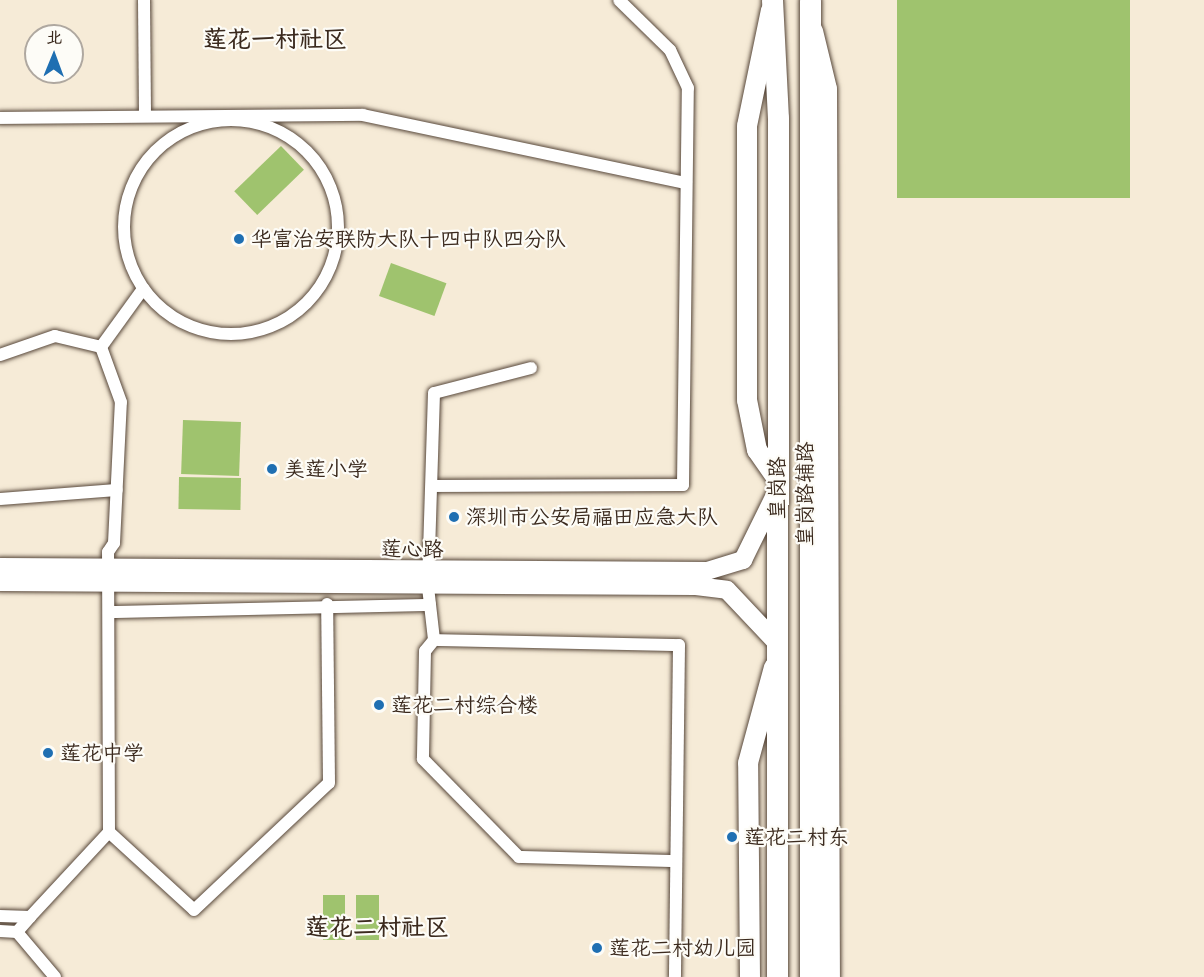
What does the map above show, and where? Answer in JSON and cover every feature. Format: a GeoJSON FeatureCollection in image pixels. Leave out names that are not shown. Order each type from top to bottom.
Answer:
{"type":"FeatureCollection","features":[{"type":"Feature","properties":{"kind":"highway","name":"皇岗路"},"geometry":{"type":"LineString","coordinates":[[772,4],[778,118],[777,977]]}},
{"type":"Feature","properties":{"kind":"highway","name":"皇岗路"},"geometry":{"type":"LineString","coordinates":[[810,7],[810,977]]}},
{"type":"Feature","properties":{"kind":"main road","name":"皇岗路辅路"},"geometry":{"type":"LineString","coordinates":[[772,4],[752,82],[747,126],[747,400],[757,450],[777,485]]}},
{"type":"Feature","properties":{"kind":"main road","name":"皇岗路辅路"},"geometry":{"type":"LineString","coordinates":[[810,7],[827,89],[830,977]]}},
{"type":"Feature","properties":{"kind":"main road","name":"莲心路"},"geometry":{"type":"LineString","coordinates":[[428,580],[720,570],[743,560],[753,549],[777,485]]}},
{"type":"Feature","properties":{"kind":"main road","name":"莲心路"},"geometry":{"type":"LineString","coordinates":[[0,567],[108,575],[428,580],[713,588],[744,602],[777,649]]}},
{"type":"Feature","properties":{"kind":"main road","name":"莲心路"},"geometry":{"type":"LineString","coordinates":[[0,582],[108,575]]}},
{"type":"Feature","properties":{"kind":"main road"},"geometry":{"type":"LineString","coordinates":[[750,977],[748,763],[777,649]]}},
{"type":"Feature","properties":{"kind":"street"},"geometry":{"type":"LineString","coordinates":[[144,0],[145,115]]}},
{"type":"Feature","properties":{"kind":"street"},"geometry":{"type":"LineString","coordinates":[[434,486],[683,485],[688,88],[683,71],[670,50],[620,0]]}},
{"type":"Feature","properties":{"kind":"street"},"geometry":{"type":"LineString","coordinates":[[0,118],[145,115],[363,115],[686,183]]}},
{"type":"Feature","properties":{"kind":"street"},"geometry":{"type":"LineString","coordinates":[[242,121],[276,130],[305,150],[326,178],[337,211],[337,246],[325,279],[303,306],[273,326],[237,334],[201,331],[168,315],[142,289],[126,246],[123,223],[130,189],[148,159],[174,136],[207,123],[242,121]]}},
{"type":"Feature","properties":{"kind":"street"},"geometry":{"type":"LineString","coordinates":[[101,347],[142,289]]}},
{"type":"Feature","properties":{"kind":"street"},"geometry":{"type":"LineString","coordinates":[[0,355],[55,336],[101,347]]}},
{"type":"Feature","properties":{"kind":"street"},"geometry":{"type":"LineString","coordinates":[[17,933],[109,832],[111,612],[108,575],[117,490],[121,402],[101,347]]}},
{"type":"Feature","properties":{"kind":"street"},"geometry":{"type":"LineString","coordinates":[[531,368],[434,393],[434,486],[428,580],[434,640],[425,651],[423,759],[519,857],[674,861]]}},
{"type":"Feature","properties":{"kind":"street"},"geometry":{"type":"LineString","coordinates":[[0,499],[117,490]]}},
{"type":"Feature","properties":{"kind":"street"},"geometry":{"type":"LineString","coordinates":[[111,612],[327,604],[430,605]]}},
{"type":"Feature","properties":{"kind":"street"},"geometry":{"type":"LineString","coordinates":[[109,832],[194,910],[329,783],[327,604]]}},
{"type":"Feature","properties":{"kind":"street"},"geometry":{"type":"LineString","coordinates":[[434,640],[679,645],[674,861],[675,977]]}},
{"type":"Feature","properties":{"kind":"street"},"geometry":{"type":"LineString","coordinates":[[0,916],[30,917]]}},
{"type":"Feature","properties":{"kind":"street"},"geometry":{"type":"LineString","coordinates":[[0,931],[17,933],[55,977]]}},
{"type":"Feature","properties":{"kind":"green space"},"geometry":{"type":"Polygon","coordinates":[[[897,0],[1130,0],[1130,198],[897,198],[897,0]]]}},
{"type":"Feature","properties":{"kind":"green space"},"geometry":{"type":"Polygon","coordinates":[[[281,146],[304,170],[257,215],[234,191],[281,146]]]}},
{"type":"Feature","properties":{"kind":"green space"},"geometry":{"type":"Polygon","coordinates":[[[391,263],[446,283],[434,316],[379,296],[391,263]]]}},
{"type":"Feature","properties":{"kind":"green space"},"geometry":{"type":"Polygon","coordinates":[[[183,420],[241,422],[239,476],[181,474],[183,420]]]}},
{"type":"Feature","properties":{"kind":"green space"},"geometry":{"type":"Polygon","coordinates":[[[179,477],[241,478],[240,510],[178,509],[179,477]]]}},
{"type":"Feature","properties":{"kind":"green space"},"geometry":{"type":"Polygon","coordinates":[[[323,895],[345,895],[345,940],[323,940],[323,895]]]}},
{"type":"Feature","properties":{"kind":"green space"},"geometry":{"type":"Polygon","coordinates":[[[356,895],[379,895],[379,940],[356,940],[356,895]]]}},
{"type":"Feature","properties":{"kind":"place","name":"华富治安联防大队十四中队四分队"},"geometry":{"type":"Point","coordinates":[239,239]}},
{"type":"Feature","properties":{"kind":"place","name":"美莲小学"},"geometry":{"type":"Point","coordinates":[272,469]}},
{"type":"Feature","properties":{"kind":"place","name":"深圳市公安局福田应急大队"},"geometry":{"type":"Point","coordinates":[454,517]}},
{"type":"Feature","properties":{"kind":"place","name":"莲花二村综合楼"},"geometry":{"type":"Point","coordinates":[379,705]}},
{"type":"Feature","properties":{"kind":"place","name":"莲花中学"},"geometry":{"type":"Point","coordinates":[48,753]}},
{"type":"Feature","properties":{"kind":"place","name":"莲花二村东"},"geometry":{"type":"Point","coordinates":[732,837]}},
{"type":"Feature","properties":{"kind":"place","name":"莲花二村幼儿园"},"geometry":{"type":"Point","coordinates":[597,948]}},
{"type":"Feature","properties":{"kind":"district","name":"莲花一村社区"},"geometry":{"type":"Point","coordinates":[275,39]}},
{"type":"Feature","properties":{"kind":"district","name":"莲花二村社区"},"geometry":{"type":"Point","coordinates":[377,927]}}]}
